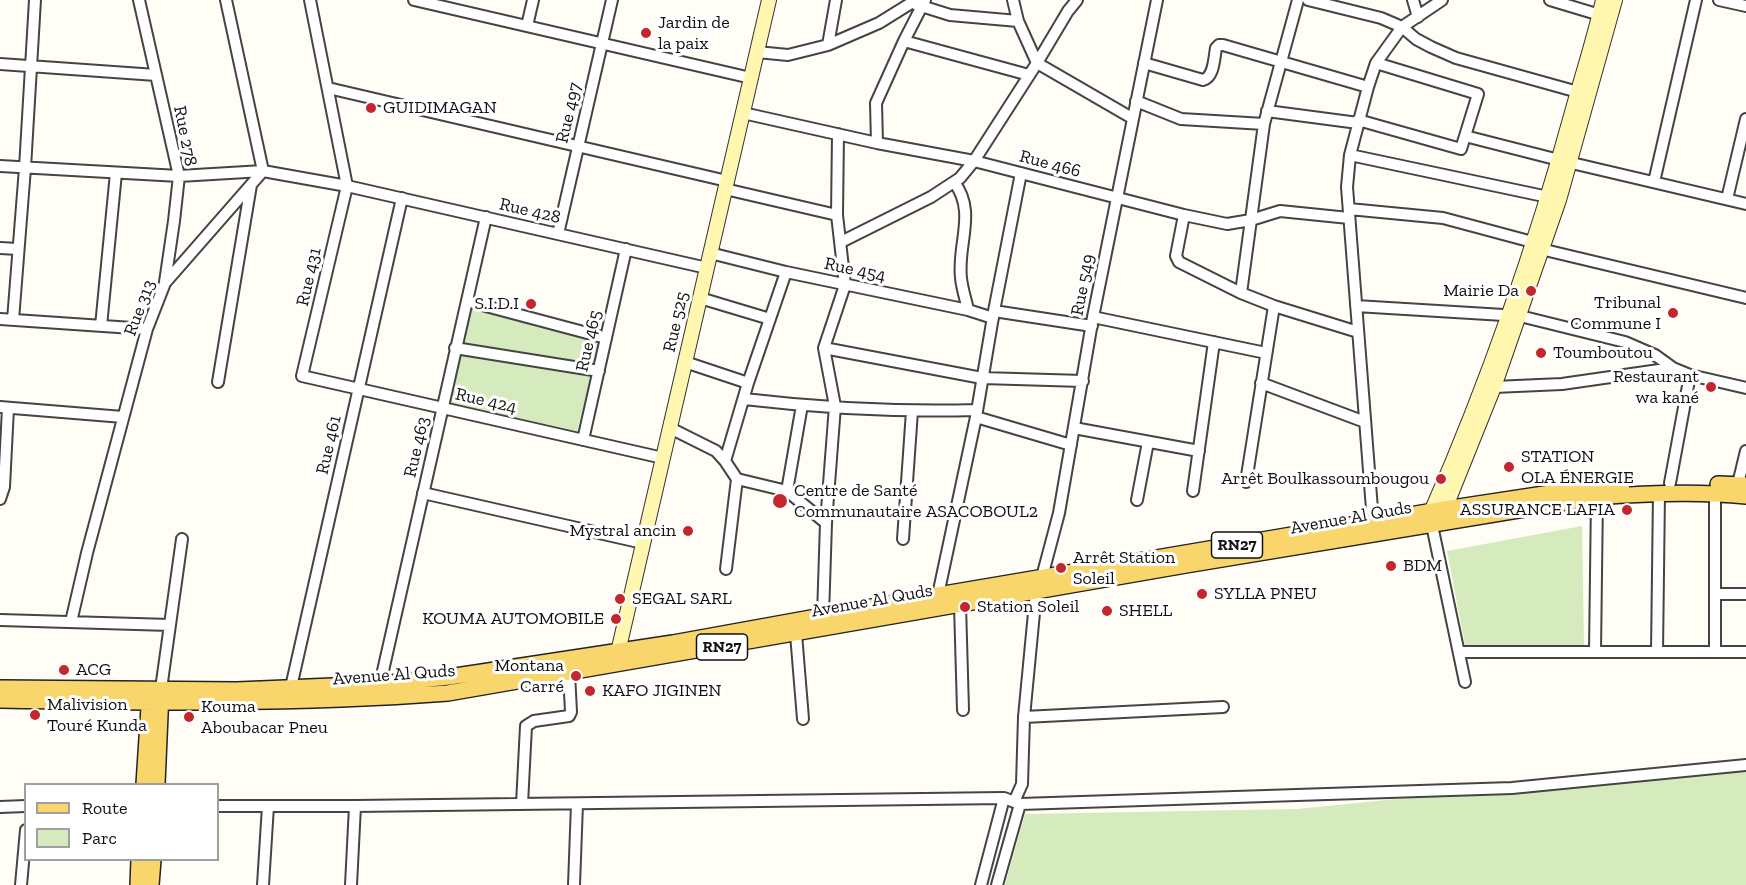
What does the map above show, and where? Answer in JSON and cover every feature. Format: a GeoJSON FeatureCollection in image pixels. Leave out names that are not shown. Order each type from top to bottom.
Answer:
{"type":"FeatureCollection","features":[{"type":"Feature","properties":{"kind":"main road","name":"Rue 525"},"geometry":{"type":"LineString","coordinates":[[619,658],[643,543],[769,0]]}},
{"type":"Feature","properties":{"kind":"main road"},"geometry":{"type":"LineString","coordinates":[[1564,161],[1578,92],[1603,0]]}},
{"type":"Feature","properties":{"kind":"main road"},"geometry":{"type":"LineString","coordinates":[[1436,520],[1460,446],[1542,246],[1564,161],[1615,0]]}},
{"type":"Feature","properties":{"kind":"main road"},"geometry":{"type":"LineString","coordinates":[[1436,520],[1494,387],[1515,315]]}},
{"type":"Feature","properties":{"kind":"main road","name":"Avenue Al Quds"},"geometry":{"type":"LineString","coordinates":[[291,694],[619,658],[796,634],[960,605],[1039,584],[1373,522],[1436,520],[1597,486],[1743,488]]}},
{"type":"Feature","properties":{"kind":"main road","name":"Avenue Al Quds"},"geometry":{"type":"LineString","coordinates":[[0,700],[155,696],[237,690],[384,698],[448,693],[569,673],[619,658],[938,595],[1039,584],[1436,520],[1596,497],[1664,488],[1715,493],[1743,488]]}},
{"type":"Feature","properties":{"kind":"main road","name":"Avenue Al Quds"},"geometry":{"type":"LineString","coordinates":[[0,688],[155,696]]}},
{"type":"Feature","properties":{"kind":"main road"},"geometry":{"type":"LineString","coordinates":[[144,783],[155,696]]}},
{"type":"Feature","properties":{"kind":"main road"},"geometry":{"type":"LineString","coordinates":[[155,696],[157,783]]}},
{"type":"Feature","properties":{"kind":"main road"},"geometry":{"type":"LineString","coordinates":[[138,885],[140,861]]}},
{"type":"Feature","properties":{"kind":"main road"},"geometry":{"type":"LineString","coordinates":[[151,885],[153,861]]}},
{"type":"Feature","properties":{"kind":"street"},"geometry":{"type":"LineString","coordinates":[[13,320],[35,0]]}},
{"type":"Feature","properties":{"kind":"street","name":"Rue 278"},"geometry":{"type":"LineString","coordinates":[[0,166],[179,176],[139,0]]}},
{"type":"Feature","properties":{"kind":"street"},"geometry":{"type":"LineString","coordinates":[[226,0],[263,171]]}},
{"type":"Feature","properties":{"kind":"street"},"geometry":{"type":"LineString","coordinates":[[310,0],[347,186]]}},
{"type":"Feature","properties":{"kind":"street"},"geometry":{"type":"LineString","coordinates":[[414,0],[751,78]]}},
{"type":"Feature","properties":{"kind":"street"},"geometry":{"type":"LineString","coordinates":[[527,26],[533,0]]}},
{"type":"Feature","properties":{"kind":"street","name":"Rue 497"},"geometry":{"type":"LineString","coordinates":[[558,234],[612,0]]}},
{"type":"Feature","properties":{"kind":"street"},"geometry":{"type":"LineString","coordinates":[[828,45],[836,0]]}},
{"type":"Feature","properties":{"kind":"street"},"geometry":{"type":"LineString","coordinates":[[1013,0],[1018,21],[1037,63],[1132,118]]}},
{"type":"Feature","properties":{"kind":"street"},"geometry":{"type":"LineString","coordinates":[[841,242],[931,197],[960,178],[974,161],[1077,0]]}},
{"type":"Feature","properties":{"kind":"street","name":"Rue 549"},"geometry":{"type":"LineString","coordinates":[[1012,801],[1022,784],[1024,717],[1039,584],[1059,513],[1092,322],[1157,0]]}},
{"type":"Feature","properties":{"kind":"street"},"geometry":{"type":"LineString","coordinates":[[1241,293],[1264,124],[1298,0]]}},
{"type":"Feature","properties":{"kind":"street"},"geometry":{"type":"LineString","coordinates":[[1308,0],[1381,18],[1402,27],[1416,39],[1456,58],[1578,92]]}},
{"type":"Feature","properties":{"kind":"street"},"geometry":{"type":"LineString","coordinates":[[1413,0],[1418,17]]}},
{"type":"Feature","properties":{"kind":"street"},"geometry":{"type":"LineString","coordinates":[[1373,522],[1347,187],[1350,155],[1376,63],[1402,27],[1442,0]]}},
{"type":"Feature","properties":{"kind":"street"},"geometry":{"type":"LineString","coordinates":[[1550,0],[1600,15]]}},
{"type":"Feature","properties":{"kind":"street"},"geometry":{"type":"LineString","coordinates":[[1654,182],[1696,0]]}},
{"type":"Feature","properties":{"kind":"street"},"geometry":{"type":"LineString","coordinates":[[1719,0],[1746,6]]}},
{"type":"Feature","properties":{"kind":"street"},"geometry":{"type":"LineString","coordinates":[[757,52],[788,55],[828,45],[919,2],[950,15],[1018,21]]}},
{"type":"Feature","properties":{"kind":"street"},"geometry":{"type":"LineString","coordinates":[[877,142],[876,103],[919,2]]}},
{"type":"Feature","properties":{"kind":"street"},"geometry":{"type":"LineString","coordinates":[[904,41],[1029,75]]}},
{"type":"Feature","properties":{"kind":"street"},"geometry":{"type":"LineString","coordinates":[[1144,63],[1203,80],[1208,79],[1216,48],[1223,45],[1368,87]]}},
{"type":"Feature","properties":{"kind":"street"},"geometry":{"type":"LineString","coordinates":[[1267,111],[1358,121],[1461,148],[1478,94],[1376,63]]}},
{"type":"Feature","properties":{"kind":"street"},"geometry":{"type":"LineString","coordinates":[[0,64],[156,75]]}},
{"type":"Feature","properties":{"kind":"street"},"geometry":{"type":"LineString","coordinates":[[328,88],[578,146],[837,215]]}},
{"type":"Feature","properties":{"kind":"street"},"geometry":{"type":"LineString","coordinates":[[1136,101],[1181,119],[1264,124]]}},
{"type":"Feature","properties":{"kind":"street","name":"Rue 466"},"geometry":{"type":"LineString","coordinates":[[743,113],[974,161],[1227,224],[1251,220],[1280,211],[1443,218],[1746,298]]}},
{"type":"Feature","properties":{"kind":"street"},"geometry":{"type":"LineString","coordinates":[[1727,199],[1746,119]]}},
{"type":"Feature","properties":{"kind":"street"},"geometry":{"type":"LineString","coordinates":[[823,616],[826,524],[835,406],[824,348],[845,285],[837,215],[838,134]]}},
{"type":"Feature","properties":{"kind":"street"},"geometry":{"type":"LineString","coordinates":[[1465,136],[1746,204]]}},
{"type":"Feature","properties":{"kind":"street"},"geometry":{"type":"LineString","coordinates":[[1350,155],[1554,198]]}},
{"type":"Feature","properties":{"kind":"street","name":"Rue 428"},"geometry":{"type":"LineString","coordinates":[[179,176],[263,171],[402,198],[707,268]]}},
{"type":"Feature","properties":{"kind":"street","name":"Rue 313"},"geometry":{"type":"LineString","coordinates":[[72,622],[87,553],[147,329],[165,283],[263,171]]}},
{"type":"Feature","properties":{"kind":"street"},"geometry":{"type":"LineString","coordinates":[[101,326],[116,172]]}},
{"type":"Feature","properties":{"kind":"street"},"geometry":{"type":"LineString","coordinates":[[938,595],[976,414],[1022,173]]}},
{"type":"Feature","properties":{"kind":"street"},"geometry":{"type":"LineString","coordinates":[[165,283],[179,176]]}},
{"type":"Feature","properties":{"kind":"street"},"geometry":{"type":"LineString","coordinates":[[954,182],[962,192],[966,211],[961,278],[968,310]]}},
{"type":"Feature","properties":{"kind":"street"},"geometry":{"type":"LineString","coordinates":[[218,382],[251,184]]}},
{"type":"Feature","properties":{"kind":"street","name":"Rue 431"},"geometry":{"type":"LineString","coordinates":[[303,376],[347,186]]}},
{"type":"Feature","properties":{"kind":"street","name":"Rue 461"},"geometry":{"type":"LineString","coordinates":[[291,694],[402,198]]}},
{"type":"Feature","properties":{"kind":"street"},"geometry":{"type":"LineString","coordinates":[[1184,215],[1176,260],[1241,293],[1274,306],[1358,332]]}},
{"type":"Feature","properties":{"kind":"street","name":"Rue 463"},"geometry":{"type":"LineString","coordinates":[[380,684],[486,217]]}},
{"type":"Feature","properties":{"kind":"street"},"geometry":{"type":"LineString","coordinates":[[0,248],[18,249]]}},
{"type":"Feature","properties":{"kind":"street","name":"Rue 465"},"geometry":{"type":"LineString","coordinates":[[583,440],[626,249]]}},
{"type":"Feature","properties":{"kind":"street","name":"Rue 454"},"geometry":{"type":"LineString","coordinates":[[710,253],[786,272],[968,310],[1092,322],[1266,353]]}},
{"type":"Feature","properties":{"kind":"street"},"geometry":{"type":"LineString","coordinates":[[725,461],[748,383],[786,272]]}},
{"type":"Feature","properties":{"kind":"street"},"geometry":{"type":"LineString","coordinates":[[700,298],[770,319]]}},
{"type":"Feature","properties":{"kind":"street"},"geometry":{"type":"LineString","coordinates":[[467,301],[606,338]]}},
{"type":"Feature","properties":{"kind":"street"},"geometry":{"type":"LineString","coordinates":[[1246,482],[1274,306]]}},
{"type":"Feature","properties":{"kind":"street"},"geometry":{"type":"LineString","coordinates":[[1356,306],[1515,315],[1625,342],[1655,355],[1673,368],[1690,375],[1746,388]]}},
{"type":"Feature","properties":{"kind":"street"},"geometry":{"type":"LineString","coordinates":[[0,319],[147,329]]}},
{"type":"Feature","properties":{"kind":"street"},"geometry":{"type":"LineString","coordinates":[[1193,491],[1214,342]]}},
{"type":"Feature","properties":{"kind":"street"},"geometry":{"type":"LineString","coordinates":[[455,348],[599,371]]}},
{"type":"Feature","properties":{"kind":"street"},"geometry":{"type":"LineString","coordinates":[[824,348],[982,378],[1083,381]]}},
{"type":"Feature","properties":{"kind":"street"},"geometry":{"type":"LineString","coordinates":[[685,362],[748,383]]}},
{"type":"Feature","properties":{"kind":"street"},"geometry":{"type":"LineString","coordinates":[[1494,387],[1562,384],[1673,368]]}},
{"type":"Feature","properties":{"kind":"street"},"geometry":{"type":"LineString","coordinates":[[1657,652],[1664,488],[1690,375]]}},
{"type":"Feature","properties":{"kind":"street","name":"Rue 424"},"geometry":{"type":"LineString","coordinates":[[303,376],[663,458]]}},
{"type":"Feature","properties":{"kind":"street"},"geometry":{"type":"LineString","coordinates":[[1261,383],[1365,422]]}},
{"type":"Feature","properties":{"kind":"street"},"geometry":{"type":"LineString","coordinates":[[744,399],[802,405],[976,414],[1071,445]]}},
{"type":"Feature","properties":{"kind":"street"},"geometry":{"type":"LineString","coordinates":[[787,491],[802,405]]}},
{"type":"Feature","properties":{"kind":"street"},"geometry":{"type":"LineString","coordinates":[[0,499],[4,487],[4,408],[123,417]]}},
{"type":"Feature","properties":{"kind":"street"},"geometry":{"type":"LineString","coordinates":[[903,539],[912,411]]}},
{"type":"Feature","properties":{"kind":"street"},"geometry":{"type":"LineString","coordinates":[[670,428],[716,451],[737,479],[726,569]]}},
{"type":"Feature","properties":{"kind":"street"},"geometry":{"type":"LineString","coordinates":[[1074,428],[1199,451]]}},
{"type":"Feature","properties":{"kind":"street"},"geometry":{"type":"LineString","coordinates":[[1137,500],[1148,442]]}},
{"type":"Feature","properties":{"kind":"street"},"geometry":{"type":"LineString","coordinates":[[1743,488],[1746,451]]}},
{"type":"Feature","properties":{"kind":"street"},"geometry":{"type":"LineString","coordinates":[[737,479],[787,491],[826,524]]}},
{"type":"Feature","properties":{"kind":"street"},"geometry":{"type":"LineString","coordinates":[[423,493],[643,543]]}},
{"type":"Feature","properties":{"kind":"street"},"geometry":{"type":"LineString","coordinates":[[1715,493],[1715,652]]}},
{"type":"Feature","properties":{"kind":"street"},"geometry":{"type":"LineString","coordinates":[[1595,652],[1596,497]]}},
{"type":"Feature","properties":{"kind":"street"},"geometry":{"type":"LineString","coordinates":[[1436,520],[1465,682]]}},
{"type":"Feature","properties":{"kind":"street"},"geometry":{"type":"LineString","coordinates":[[155,696],[170,625],[182,539]]}},
{"type":"Feature","properties":{"kind":"street"},"geometry":{"type":"LineString","coordinates":[[1715,594],[1746,594]]}},
{"type":"Feature","properties":{"kind":"street"},"geometry":{"type":"LineString","coordinates":[[960,605],[963,710]]}},
{"type":"Feature","properties":{"kind":"street"},"geometry":{"type":"LineString","coordinates":[[0,620],[170,625]]}},
{"type":"Feature","properties":{"kind":"street"},"geometry":{"type":"LineString","coordinates":[[796,634],[803,719]]}},
{"type":"Feature","properties":{"kind":"street"},"geometry":{"type":"LineString","coordinates":[[1460,652],[1746,652]]}},
{"type":"Feature","properties":{"kind":"street"},"geometry":{"type":"LineString","coordinates":[[522,804],[526,726],[534,721],[569,716],[571,712],[569,673]]}},
{"type":"Feature","properties":{"kind":"street"},"geometry":{"type":"LineString","coordinates":[[1024,717],[1223,707]]}},
{"type":"Feature","properties":{"kind":"street"},"geometry":{"type":"LineString","coordinates":[[219,806],[1012,801],[1512,788],[1746,765]]}},
{"type":"Feature","properties":{"kind":"street"},"geometry":{"type":"LineString","coordinates":[[981,885],[1012,801]]}},
{"type":"Feature","properties":{"kind":"street"},"geometry":{"type":"LineString","coordinates":[[997,885],[1012,801]]}},
{"type":"Feature","properties":{"kind":"street"},"geometry":{"type":"LineString","coordinates":[[574,885],[577,804]]}},
{"type":"Feature","properties":{"kind":"street"},"geometry":{"type":"LineString","coordinates":[[0,807],[24,806]]}},
{"type":"Feature","properties":{"kind":"street"},"geometry":{"type":"LineString","coordinates":[[263,885],[268,806]]}},
{"type":"Feature","properties":{"kind":"street"},"geometry":{"type":"LineString","coordinates":[[351,885],[355,806]]}},
{"type":"Feature","properties":{"kind":"street"},"geometry":{"type":"LineString","coordinates":[[21,885],[24,852]]}},
{"type":"Feature","properties":{"kind":"green space"},"geometry":{"type":"Polygon","coordinates":[[[467,308],[601,342],[577,431],[447,402],[467,308]]]}},
{"type":"Feature","properties":{"kind":"green space"},"geometry":{"type":"Polygon","coordinates":[[[1582,526],[1584,645],[1466,650],[1447,551],[1582,526]]]}},
{"type":"Feature","properties":{"kind":"green space"},"geometry":{"type":"Polygon","coordinates":[[[1746,770],[1746,885],[1005,885],[1025,814],[1297,809],[1746,770]]]}},
{"type":"Feature","properties":{"kind":"place","name":"Jardin de la paix"},"geometry":{"type":"Point","coordinates":[646,33]}},
{"type":"Feature","properties":{"kind":"place","name":"GUIDIMAGAN"},"geometry":{"type":"Point","coordinates":[371,108]}},
{"type":"Feature","properties":{"kind":"place","name":"Mairie Da"},"geometry":{"type":"Point","coordinates":[1531,291]}},
{"type":"Feature","properties":{"kind":"place","name":"S.I.D.I"},"geometry":{"type":"Point","coordinates":[531,304]}},
{"type":"Feature","properties":{"kind":"place","name":"Tribunal Commune I"},"geometry":{"type":"Point","coordinates":[1673,313]}},
{"type":"Feature","properties":{"kind":"place","name":"Toumboutou"},"geometry":{"type":"Point","coordinates":[1541,353]}},
{"type":"Feature","properties":{"kind":"place","name":"Restaurant wa kané"},"geometry":{"type":"Point","coordinates":[1711,387]}},
{"type":"Feature","properties":{"kind":"place","name":"STATION OLA ÉNERGIE"},"geometry":{"type":"Point","coordinates":[1509,467]}},
{"type":"Feature","properties":{"kind":"place","name":"Arrêt Boulkassoumbougou"},"geometry":{"type":"Point","coordinates":[1441,479]}},
{"type":"Feature","properties":{"kind":"place","name":"Centre de Santé Communautaire ASACOBOUL2"},"geometry":{"type":"Point","coordinates":[780,501]}},
{"type":"Feature","properties":{"kind":"place","name":"ASSURANCE LAFIA"},"geometry":{"type":"Point","coordinates":[1627,510]}},
{"type":"Feature","properties":{"kind":"place","name":"Mystral ancin"},"geometry":{"type":"Point","coordinates":[688,531]}},
{"type":"Feature","properties":{"kind":"place","name":"BDM"},"geometry":{"type":"Point","coordinates":[1391,566]}},
{"type":"Feature","properties":{"kind":"place","name":"Arrêt Station Soleil"},"geometry":{"type":"Point","coordinates":[1061,568]}},
{"type":"Feature","properties":{"kind":"place","name":"SYLLA PNEU"},"geometry":{"type":"Point","coordinates":[1202,594]}},
{"type":"Feature","properties":{"kind":"place","name":"SEGAL SARL"},"geometry":{"type":"Point","coordinates":[620,599]}},
{"type":"Feature","properties":{"kind":"place","name":"Station Soleil"},"geometry":{"type":"Point","coordinates":[965,607]}},
{"type":"Feature","properties":{"kind":"place","name":"SHELL"},"geometry":{"type":"Point","coordinates":[1107,611]}},
{"type":"Feature","properties":{"kind":"place","name":"KOUMA AUTOMOBILE"},"geometry":{"type":"Point","coordinates":[616,619]}},
{"type":"Feature","properties":{"kind":"place","name":"ACG"},"geometry":{"type":"Point","coordinates":[64,670]}},
{"type":"Feature","properties":{"kind":"place","name":"Montana Carré"},"geometry":{"type":"Point","coordinates":[576,676]}},
{"type":"Feature","properties":{"kind":"place","name":"KAFO JIGINEN"},"geometry":{"type":"Point","coordinates":[590,691]}},
{"type":"Feature","properties":{"kind":"place","name":"Malivision Touré Kunda"},"geometry":{"type":"Point","coordinates":[35,715]}},
{"type":"Feature","properties":{"kind":"place","name":"Kouma Aboubacar Pneu"},"geometry":{"type":"Point","coordinates":[189,717]}}]}
